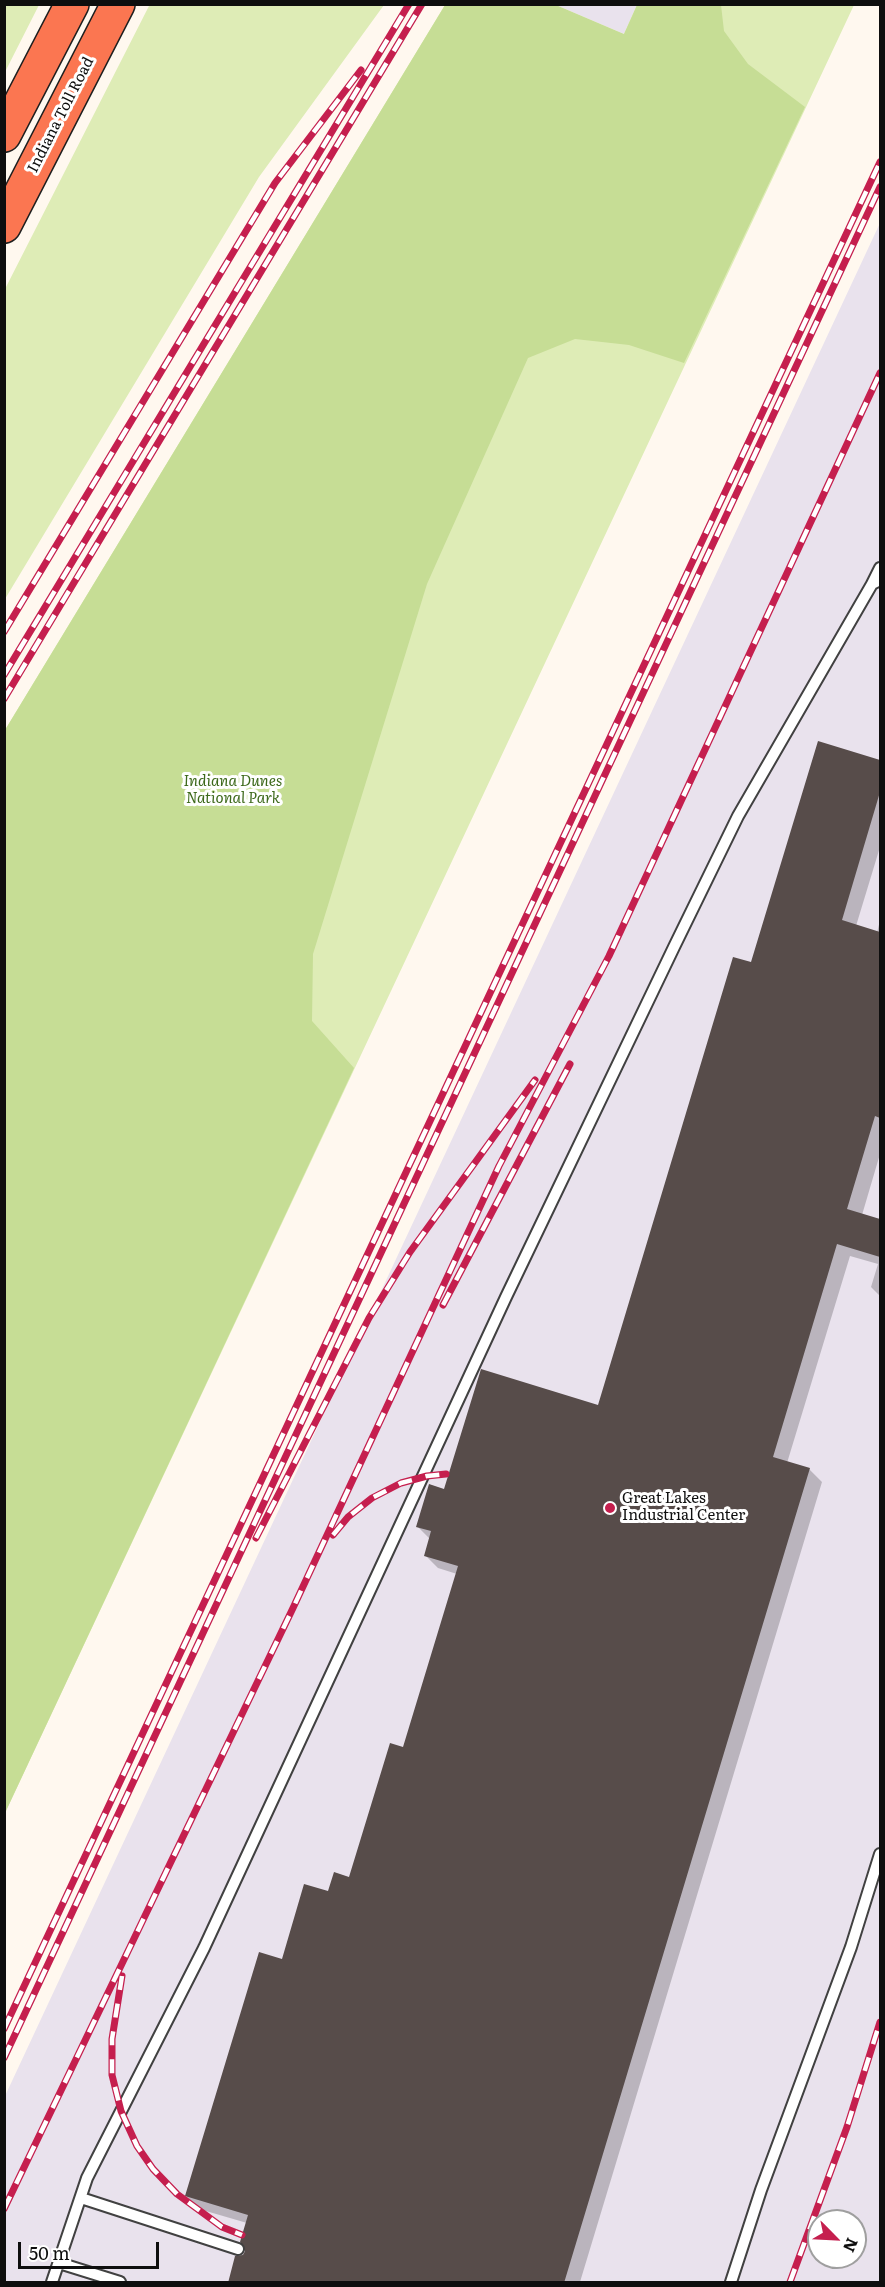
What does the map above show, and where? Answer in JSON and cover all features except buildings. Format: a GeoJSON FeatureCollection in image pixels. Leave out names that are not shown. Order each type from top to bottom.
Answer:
{"type":"FeatureCollection","features":[{"type":"Feature","properties":{"kind":"highway"},"geometry":{"type":"LineString","coordinates":[[4,135],[72,4]]}},
{"type":"Feature","properties":{"kind":"highway","name":"Indiana Toll Road"},"geometry":{"type":"LineString","coordinates":[[4,226],[118,4]]}},
{"type":"Feature","properties":{"kind":"lane"},"geometry":{"type":"LineString","coordinates":[[52,2283],[87,2178],[204,1948],[486,1339],[674,947],[738,816],[876,582],[880,568]]}},
{"type":"Feature","properties":{"kind":"lane"},"geometry":{"type":"LineString","coordinates":[[731,2283],[761,2190],[851,1947],[880,1854]]}},
{"type":"Feature","properties":{"kind":"lane"},"geometry":{"type":"LineString","coordinates":[[81,2198],[238,2249]]}},
{"type":"Feature","properties":{"kind":"lane"},"geometry":{"type":"LineString","coordinates":[[59,2263],[120,2283]]}},
{"type":"Feature","properties":{"kind":"shaded area"},"geometry":{"type":"Polygon","coordinates":[[[556,5],[637,5],[624,34],[556,5]]]}},
{"type":"Feature","properties":{"kind":"shaded area"},"geometry":{"type":"Polygon","coordinates":[[[880,223],[880,2282],[5,2282],[5,2096],[880,223]]]}},
{"type":"Feature","properties":{"kind":"green space"},"geometry":{"type":"Polygon","coordinates":[[[150,4],[384,5],[259,177],[5,599],[5,289],[150,4]]]}},
{"type":"Feature","properties":{"kind":"green space"},"geometry":{"type":"Polygon","coordinates":[[[4,5],[39,5],[5,72],[4,5]]]}},
{"type":"Feature","properties":{"kind":"green space","name":"Indiana Dunes National Park"},"geometry":{"type":"Polygon","coordinates":[[[445,5],[624,34],[637,5],[854,5],[5,1813],[5,730],[445,5]]]}},
{"type":"Feature","properties":{"kind":"green space","name":"Indiana Dunes National Park"},"geometry":{"type":"Polygon","coordinates":[[[445,5],[556,5],[624,34],[637,5],[721,5],[724,31],[748,64],[805,107],[684,363],[629,345],[575,339],[528,358],[427,584],[313,954],[312,1021],[354,1068],[5,1813],[5,730],[445,5]]]}},
{"type":"Feature","properties":{"kind":"railway"},"geometry":{"type":"LineString","coordinates":[[4,675],[409,4]]}},
{"type":"Feature","properties":{"kind":"railway"},"geometry":{"type":"LineString","coordinates":[[4,699],[422,4]]}},
{"type":"Feature","properties":{"kind":"railway"},"geometry":{"type":"LineString","coordinates":[[4,632],[275,183],[361,70]]}},
{"type":"Feature","properties":{"kind":"railway"},"geometry":{"type":"LineString","coordinates":[[4,2029],[880,162]]}},
{"type":"Feature","properties":{"kind":"railway"},"geometry":{"type":"LineString","coordinates":[[4,2058],[880,187]]}},
{"type":"Feature","properties":{"kind":"railway"},"geometry":{"type":"LineString","coordinates":[[4,2209],[293,1608],[499,1166],[609,956],[880,373]]}},
{"type":"Feature","properties":{"kind":"railway"},"geometry":{"type":"LineString","coordinates":[[443,1305],[570,1064]]}},
{"type":"Feature","properties":{"kind":"railway"},"geometry":{"type":"LineString","coordinates":[[256,1538],[369,1318],[410,1252],[535,1080]]}},
{"type":"Feature","properties":{"kind":"railway"},"geometry":{"type":"LineString","coordinates":[[333,1535],[348,1517],[372,1498],[401,1483],[446,1474]]}},
{"type":"Feature","properties":{"kind":"railway"},"geometry":{"type":"LineString","coordinates":[[122,1976],[112,2039],[112,2075],[121,2111],[137,2146],[153,2169],[177,2194],[222,2227],[242,2235]]}},
{"type":"Feature","properties":{"kind":"railway"},"geometry":{"type":"LineString","coordinates":[[790,2282],[847,2127],[880,2022]]}},
{"type":"Feature","properties":{"kind":"place","name":"Great Lakes Industrial Center"},"geometry":{"type":"Point","coordinates":[610,1508]}}]}
